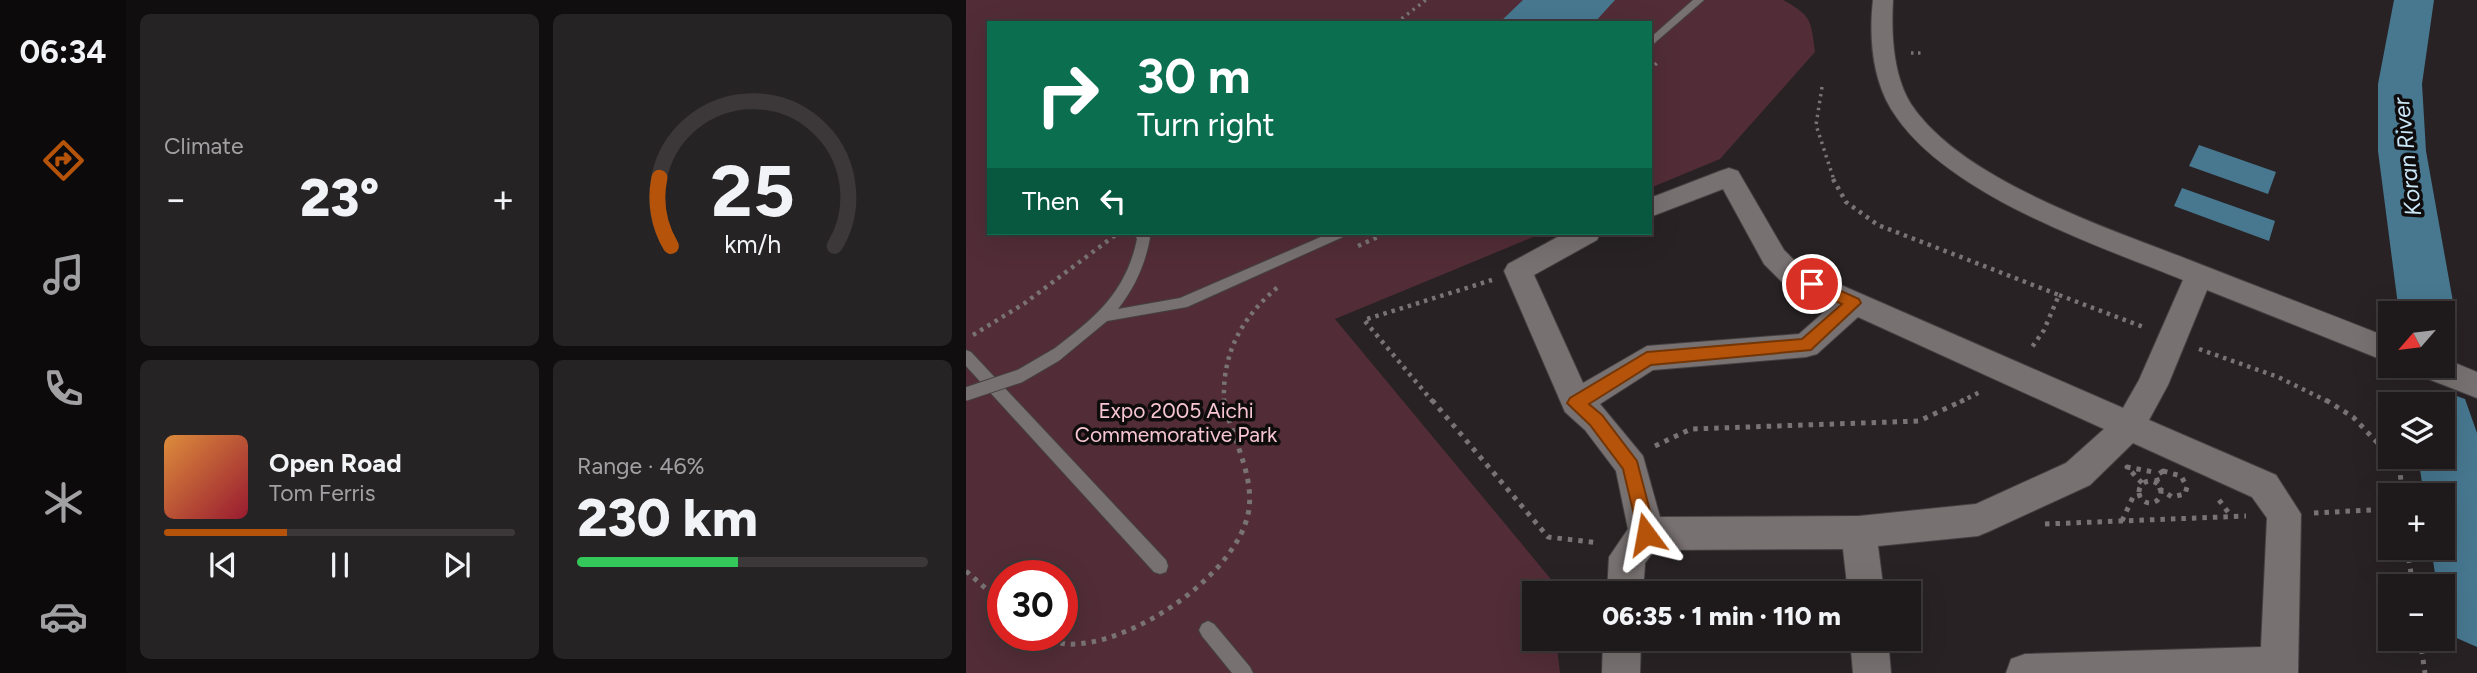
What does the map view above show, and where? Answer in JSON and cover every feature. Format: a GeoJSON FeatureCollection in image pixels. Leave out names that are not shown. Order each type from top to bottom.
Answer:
{"type":"FeatureCollection","features":[{"type":"Feature","properties":{"kind":"street"},"geometry":{"type":"LineString","coordinates":[[1883,0],[1884,46],[1901,108],[1928,137],[1963,166],[2010,193],[2072,223],[2378,346]]}},
{"type":"Feature","properties":{"kind":"street"},"geometry":{"type":"LineString","coordinates":[[1652,207],[1729,177],[1774,257],[1792,275],[2264,486],[2284,514],[2279,669],[2025,673]]}},
{"type":"Feature","properties":{"kind":"street"},"geometry":{"type":"LineString","coordinates":[[1583,235],[1518,271],[1576,403],[1596,420],[1631,466],[1641,540],[1627,557],[1626,581]]}},
{"type":"Feature","properties":{"kind":"street"},"geometry":{"type":"LineString","coordinates":[[1641,540],[1859,532],[1978,520],[2078,474],[2130,425],[2152,385],[2199,275]]}},
{"type":"Feature","properties":{"kind":"street"},"geometry":{"type":"LineString","coordinates":[[1576,403],[1647,358],[1806,345],[1854,303]]}},
{"type":"Feature","properties":{"kind":"street"},"geometry":{"type":"LineString","coordinates":[[2455,376],[2477,385]]}},
{"type":"Feature","properties":{"kind":"street"},"geometry":{"type":"LineString","coordinates":[[1859,532],[1865,581]]}},
{"type":"Feature","properties":{"kind":"street"},"geometry":{"type":"LineString","coordinates":[[1620,673],[1621,651]]}},
{"type":"Feature","properties":{"kind":"street"},"geometry":{"type":"LineString","coordinates":[[1870,651],[1872,673]]}},
{"type":"Feature","properties":{"kind":"lane"},"geometry":{"type":"LineString","coordinates":[[1652,42],[1699,0]]}},
{"type":"Feature","properties":{"kind":"lane"},"geometry":{"type":"LineString","coordinates":[[966,394],[1020,376],[1056,355],[1107,316],[1127,291],[1141,260],[1144,238],[1142,235]]}},
{"type":"Feature","properties":{"kind":"lane"},"geometry":{"type":"LineString","coordinates":[[1107,316],[1182,303],[1336,235]]}},
{"type":"Feature","properties":{"kind":"lane"},"geometry":{"type":"LineString","coordinates":[[966,356],[1160,566]]}},
{"type":"Feature","properties":{"kind":"lane"},"geometry":{"type":"LineString","coordinates":[[1209,630],[1244,673]]}},
{"type":"Feature","properties":{"kind":"path"},"geometry":{"type":"LineString","coordinates":[[1399,21],[1425,0]]}},
{"type":"Feature","properties":{"kind":"path"},"geometry":{"type":"LineString","coordinates":[[972,335],[1024,303],[1115,235]]}},
{"type":"Feature","properties":{"kind":"path"},"geometry":{"type":"LineString","coordinates":[[1518,271],[1364,320],[1548,537],[1641,540]]}},
{"type":"Feature","properties":{"kind":"path"},"geometry":{"type":"LineString","coordinates":[[2059,295],[2154,331]]}},
{"type":"Feature","properties":{"kind":"path"},"geometry":{"type":"LineString","coordinates":[[1078,642],[1106,638],[1178,604],[1211,575],[1236,542],[1249,511],[1246,479],[1227,419],[1221,378],[1232,343],[1247,315]]}},
{"type":"Feature","properties":{"kind":"path"},"geometry":{"type":"LineString","coordinates":[[2192,347],[2276,378],[2334,404],[2368,428],[2378,440]]}},
{"type":"Feature","properties":{"kind":"path"},"geometry":{"type":"LineString","coordinates":[[2127,467],[2178,474],[2185,482],[2187,491],[2182,496],[2172,497],[2157,486],[2142,483],[2127,467]]}},
{"type":"Feature","properties":{"kind":"path"},"geometry":{"type":"LineString","coordinates":[[2142,483],[2140,494],[2150,502],[2162,497],[2157,486],[2159,473]]}},
{"type":"Feature","properties":{"kind":"path"},"geometry":{"type":"LineString","coordinates":[[2122,521],[2133,497],[2141,495]]}},
{"type":"Feature","properties":{"kind":"path"},"geometry":{"type":"LineString","coordinates":[[2043,524],[2378,510]]}},
{"type":"Feature","properties":{"kind":"path"},"geometry":{"type":"LineString","coordinates":[[966,571],[987,590]]}},
{"type":"Feature","properties":{"kind":"path"},"geometry":{"type":"LineString","coordinates":[[2422,651],[2425,673]]}},
{"type":"Feature","properties":{"kind":"green space","name":"Expo 2005 Aichi Commemorative Park"},"geometry":{"type":"Polygon","coordinates":[[[966,0],[1783,0],[1805,15],[1811,26],[1815,52],[1720,159],[1652,187],[1652,21],[987,21],[987,235],[1538,235],[1335,319],[1550,578],[1550,581],[1522,581],[1522,651],[1557,651],[1560,673],[966,673],[966,0]]]}},
{"type":"Feature","properties":{"kind":"water"},"geometry":{"type":"Polygon","coordinates":[[[1523,0],[1615,0],[1596,21],[1501,21],[1523,0]]]}},
{"type":"Feature","properties":{"kind":"water"},"geometry":{"type":"Polygon","coordinates":[[[2199,145],[2276,172],[2268,194],[2189,166],[2199,145]]]}},
{"type":"Feature","properties":{"kind":"water"},"geometry":{"type":"Polygon","coordinates":[[[2182,188],[2275,221],[2269,241],[2174,206],[2182,188]]]}},
{"type":"Feature","properties":{"kind":"waterway","name":"Koran River"},"geometry":{"type":"LineString","coordinates":[[2414,0],[2400,84],[2402,151],[2425,301]]}},
{"type":"Feature","properties":{"kind":"waterway","name":"Koran River"},"geometry":{"type":"LineString","coordinates":[[2452,469],[2477,611]]}},
{"type":"Feature","properties":{"kind":"route"},"geometry":{"type":"LineString","coordinates":[[1646,534],[1631,466],[1596,420],[1576,403],[1647,358],[1806,345],[1854,303],[1812,284]]}}]}
